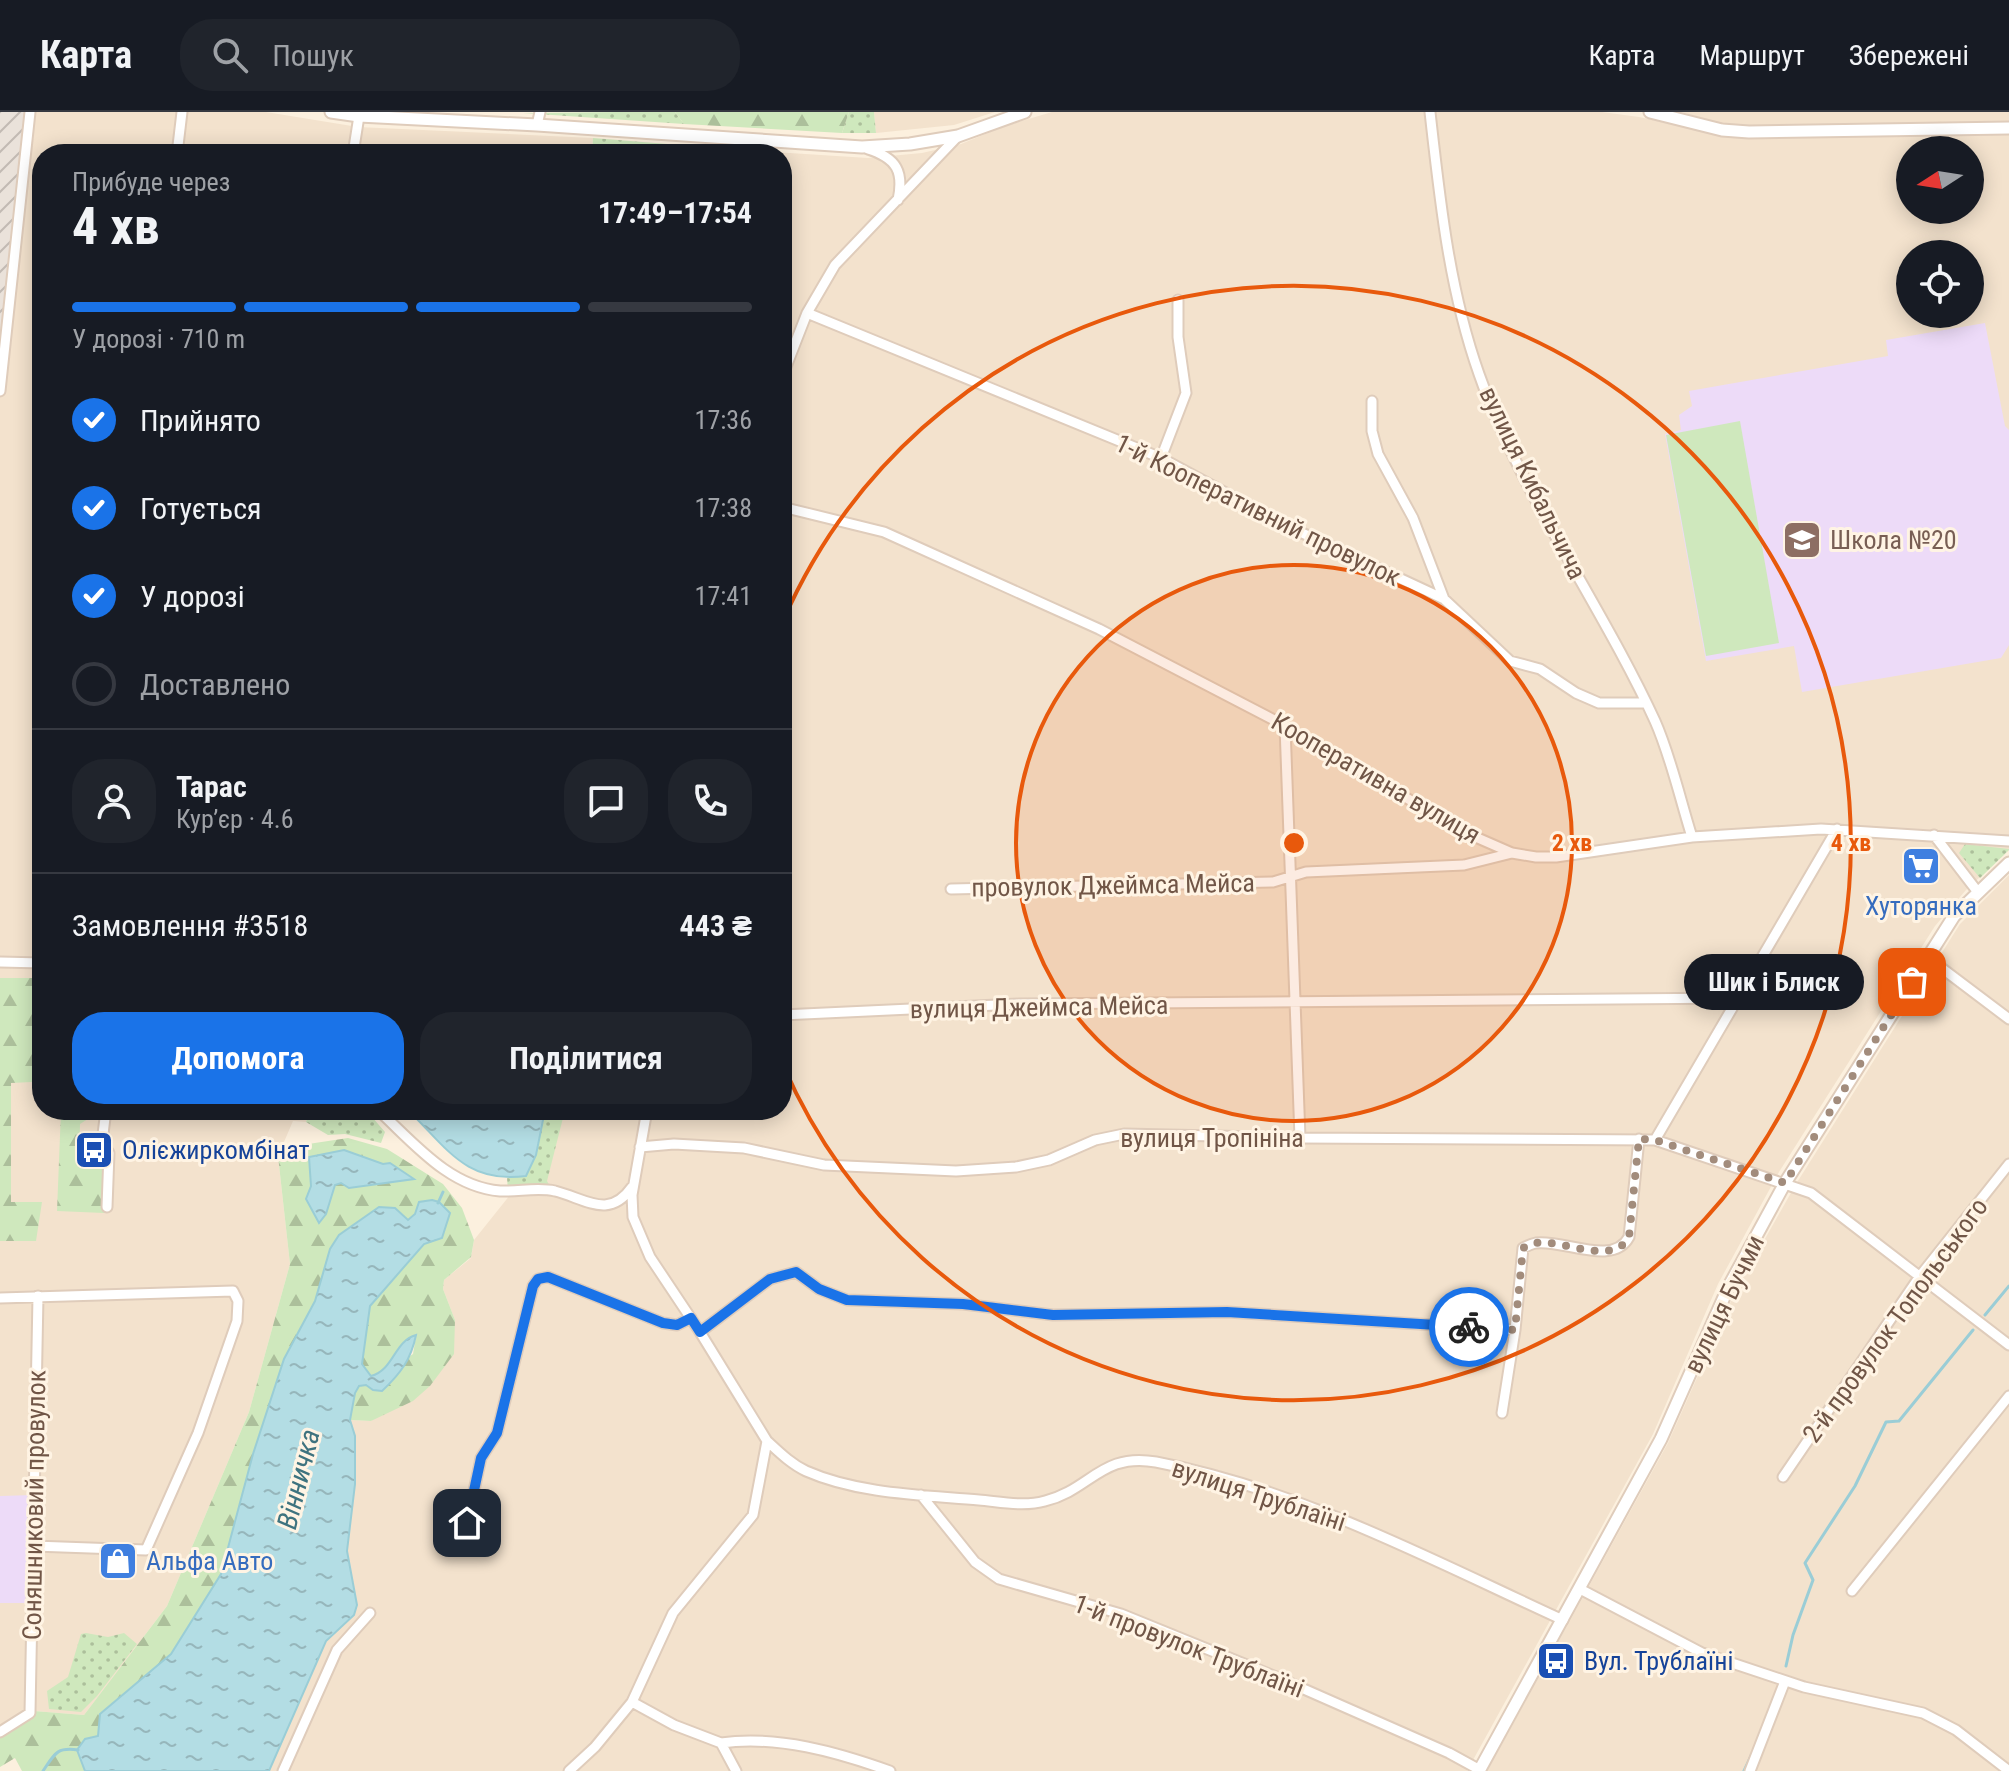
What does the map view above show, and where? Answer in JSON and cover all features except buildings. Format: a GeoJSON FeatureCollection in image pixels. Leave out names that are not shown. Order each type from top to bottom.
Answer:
{"type":"FeatureCollection","features":[{"type":"Feature","properties":{"kind":"street"},"geometry":{"type":"LineString","coordinates":[[0,391],[30,112]]}},
{"type":"Feature","properties":{"kind":"street"},"geometry":{"type":"LineString","coordinates":[[178,144],[182,112]]}},
{"type":"Feature","properties":{"kind":"street"},"geometry":{"type":"LineString","coordinates":[[331,112],[862,147],[910,144],[958,136],[1025,112]]}},
{"type":"Feature","properties":{"kind":"street"},"geometry":{"type":"LineString","coordinates":[[537,125],[540,112]]}},
{"type":"Feature","properties":{"kind":"street","name":"вулиця Кибальчича"},"geometry":{"type":"LineString","coordinates":[[1430,112],[1444,233],[1459,306],[1480,375],[1508,443],[1657,725],[1692,837]]}},
{"type":"Feature","properties":{"kind":"street"},"geometry":{"type":"LineString","coordinates":[[1650,112],[1722,130],[1749,132],[2009,128]]}},
{"type":"Feature","properties":{"kind":"street"},"geometry":{"type":"LineString","coordinates":[[355,144],[359,116]]}},
{"type":"Feature","properties":{"kind":"street"},"geometry":{"type":"LineString","coordinates":[[792,351],[807,313],[835,265],[958,136]]}},
{"type":"Feature","properties":{"kind":"street"},"geometry":{"type":"LineString","coordinates":[[862,147],[882,153],[895,166],[902,180],[898,200]]}},
{"type":"Feature","properties":{"kind":"street"},"geometry":{"type":"LineString","coordinates":[[1161,458],[1186,393],[1178,337],[1178,300]]}},
{"type":"Feature","properties":{"kind":"street","name":"1-й Кооперативний провулок"},"geometry":{"type":"LineString","coordinates":[[807,313],[1161,458],[1285,525],[1444,599],[1510,661],[1540,669],[1576,693],[1599,703],[1646,703]]}},
{"type":"Feature","properties":{"kind":"street"},"geometry":{"type":"LineString","coordinates":[[1372,401],[1372,431],[1378,454],[1413,518],[1444,599]]}},
{"type":"Feature","properties":{"kind":"street","name":"Кооперативна вулиця"},"geometry":{"type":"LineString","coordinates":[[792,509],[884,532],[1099,629],[1285,726],[1449,824],[1512,853],[1556,857],[1692,837],[1837,829],[2009,841]]}},
{"type":"Feature","properties":{"kind":"street"},"geometry":{"type":"LineString","coordinates":[[1285,726],[1300,1138]]}},
{"type":"Feature","properties":{"kind":"street"},"geometry":{"type":"LineString","coordinates":[[1655,1140],[1837,829]]}},
{"type":"Feature","properties":{"kind":"street"},"geometry":{"type":"LineString","coordinates":[[1934,835],[1977,891]]}},
{"type":"Feature","properties":{"kind":"street","name":"провулок Джеймса Мейса"},"geometry":{"type":"LineString","coordinates":[[951,889],[1273,882],[1306,872],[1464,865],[1512,853]]}},
{"type":"Feature","properties":{"kind":"street","name":"вулиця Бучми"},"geometry":{"type":"LineString","coordinates":[[1480,1770],[1661,1439],[1729,1286],[1785,1183],[1954,916],[2009,863]]}},
{"type":"Feature","properties":{"kind":"street"},"geometry":{"type":"LineString","coordinates":[[1927,957],[2009,1019]]}},
{"type":"Feature","properties":{"kind":"street"},"geometry":{"type":"LineString","coordinates":[[0,962],[32,963]]}},
{"type":"Feature","properties":{"kind":"street","name":"вулиця Джеймса Мейса"},"geometry":{"type":"LineString","coordinates":[[792,1015],[1019,1004],[1738,998]]}},
{"type":"Feature","properties":{"kind":"street"},"geometry":{"type":"LineString","coordinates":[[105,1120],[102,1142],[109,1153],[107,1207]]}},
{"type":"Feature","properties":{"kind":"street"},"geometry":{"type":"LineString","coordinates":[[389,1120],[435,1163],[456,1177],[482,1188],[500,1191],[552,1190],[602,1206],[617,1203],[636,1181]]}},
{"type":"Feature","properties":{"kind":"street"},"geometry":{"type":"LineString","coordinates":[[569,1771],[595,1747],[632,1702],[673,1613],[753,1515],[767,1441],[650,1257],[633,1217],[632,1195],[645,1120]]}},
{"type":"Feature","properties":{"kind":"street","name":"вулиця Тропініна"},"geometry":{"type":"LineString","coordinates":[[640,1147],[674,1144],[744,1148],[824,1165],[956,1171],[1016,1167],[1049,1160],[1095,1140],[1124,1134],[1655,1140],[1811,1193],[2009,1345]]}},
{"type":"Feature","properties":{"kind":"street"},"geometry":{"type":"LineString","coordinates":[[1502,1413],[1515,1330],[1523,1248],[1536,1243],[1604,1251],[1625,1245],[1629,1237],[1639,1139]]}},
{"type":"Feature","properties":{"kind":"street","name":"2-й провулок Топольського"},"geometry":{"type":"LineString","coordinates":[[1783,1477],[1920,1276],[2009,1164]]}},
{"type":"Feature","properties":{"kind":"street"},"geometry":{"type":"LineString","coordinates":[[700,1332],[770,1279],[796,1272],[819,1289],[847,1300],[963,1304],[1053,1315],[1227,1312],[1515,1330]]}},
{"type":"Feature","properties":{"kind":"street"},"geometry":{"type":"LineString","coordinates":[[467,1523],[481,1458],[497,1433],[533,1286],[538,1279],[548,1277],[663,1323],[677,1325],[691,1318]]}},
{"type":"Feature","properties":{"kind":"street"},"geometry":{"type":"LineString","coordinates":[[0,1298],[233,1291],[238,1301],[237,1321],[198,1433],[146,1550],[34,1546]]}},
{"type":"Feature","properties":{"kind":"street","name":"Соняшниковий провулок"},"geometry":{"type":"LineString","coordinates":[[0,1732],[30,1713],[38,1296]]}},
{"type":"Feature","properties":{"kind":"street"},"geometry":{"type":"LineString","coordinates":[[1852,1591],[2009,1396]]}},
{"type":"Feature","properties":{"kind":"street","name":"вулиця Трублаїні"},"geometry":{"type":"LineString","coordinates":[[767,1441],[804,1470],[861,1486],[921,1495],[1030,1504],[1049,1501],[1108,1466],[1132,1459],[1155,1462],[1232,1480],[1336,1517],[1563,1620]]}},
{"type":"Feature","properties":{"kind":"street","name":"1-й провулок Трублаїні"},"geometry":{"type":"LineString","coordinates":[[921,1495],[975,1562],[999,1579],[1121,1614],[1281,1679],[1449,1753],[1480,1770]]}},
{"type":"Feature","properties":{"kind":"street"},"geometry":{"type":"LineString","coordinates":[[1580,1589],[1702,1653],[1785,1681],[1923,1713],[1956,1730],[2009,1771]]}},
{"type":"Feature","properties":{"kind":"street"},"geometry":{"type":"LineString","coordinates":[[283,1771],[337,1650],[370,1613]]}},
{"type":"Feature","properties":{"kind":"street"},"geometry":{"type":"LineString","coordinates":[[1750,1771],[1785,1681]]}},
{"type":"Feature","properties":{"kind":"street"},"geometry":{"type":"LineString","coordinates":[[632,1702],[674,1725],[721,1743],[746,1740],[804,1747],[890,1771]]}},
{"type":"Feature","properties":{"kind":"street"},"geometry":{"type":"LineString","coordinates":[[721,1743],[736,1771]]}},
{"type":"Feature","properties":{"kind":"shaded area"},"geometry":{"type":"Polygon","coordinates":[[[0,112],[25,112],[0,348],[0,112]]]}},
{"type":"Feature","properties":{"kind":"shaded area"},"geometry":{"type":"Polygon","coordinates":[[[25,112],[266,112],[358,127],[593,138],[593,144],[32,144],[32,1120],[307,1120],[293,1121],[278,1156],[290,1264],[249,1412],[167,1606],[84,1715],[34,1711],[0,1732],[0,348],[25,112]]]}},
{"type":"Feature","properties":{"kind":"shaded area"},"geometry":{"type":"Polygon","coordinates":[[[874,112],[995,112],[954,125],[876,133],[874,112]]]}},
{"type":"Feature","properties":{"kind":"shaded area"},"geometry":{"type":"Polygon","coordinates":[[[1052,112],[1602,112],[1749,139],[2009,131],[2009,850],[1966,890],[1935,926],[1779,1172],[1718,1284],[1653,1434],[1467,1771],[269,1771],[326,1641],[354,1615],[357,1605],[347,1551],[355,1484],[355,1436],[350,1420],[371,1421],[379,1415],[455,1320],[443,1289],[444,1280],[471,1258],[474,1240],[526,1175],[536,1155],[543,1120],[792,1120],[792,153],[868,158],[922,153],[961,144],[1052,112]]]}},
{"type":"Feature","properties":{"kind":"shaded area"},"geometry":{"type":"Polygon","coordinates":[[[1681,112],[2009,112],[2009,123],[1749,127],[1723,124],[1681,112]]]}},
{"type":"Feature","properties":{"kind":"shaded area","name":"Школа №20"},"geometry":{"type":"Polygon","coordinates":[[[1984,323],[2005,426],[2009,430],[2009,645],[2001,658],[1802,692],[1794,646],[1706,661],[1665,434],[1681,430],[1679,415],[1692,406],[1689,391],[1888,356],[1886,340],[1956,328],[1984,328],[1984,323]]]}},
{"type":"Feature","properties":{"kind":"shaded area"},"geometry":{"type":"Polygon","coordinates":[[[2009,875],[2009,1771],[1487,1771],[1668,1443],[1736,1290],[1796,1184],[1960,924],[2009,875]]]}},
{"type":"Feature","properties":{"kind":"shaded area"},"geometry":{"type":"Polygon","coordinates":[[[34,1495],[33,1603],[0,1603],[0,1496],[34,1495]]]}},
{"type":"Feature","properties":{"kind":"green space"},"geometry":{"type":"Polygon","coordinates":[[[675,112],[684,124],[523,113],[675,112]]]}},
{"type":"Feature","properties":{"kind":"green space"},"geometry":{"type":"Polygon","coordinates":[[[675,112],[849,112],[842,133],[684,124],[675,112]]]}},
{"type":"Feature","properties":{"kind":"green space"},"geometry":{"type":"Polygon","coordinates":[[[849,112],[874,112],[876,133],[842,133],[849,112]]]}},
{"type":"Feature","properties":{"kind":"green space"},"geometry":{"type":"Polygon","coordinates":[[[593,138],[668,144],[593,144],[593,138]]]}},
{"type":"Feature","properties":{"kind":"green space"},"geometry":{"type":"Polygon","coordinates":[[[1740,421],[1779,643],[1706,656],[1666,435],[1740,421]]]}},
{"type":"Feature","properties":{"kind":"green space"},"geometry":{"type":"Polygon","coordinates":[[[1965,844],[2009,850],[1980,878],[1959,853],[1965,844]]]}},
{"type":"Feature","properties":{"kind":"green space"},"geometry":{"type":"Polygon","coordinates":[[[0,978],[32,978],[32,1082],[11,1083],[11,1202],[42,1202],[36,1241],[0,1241],[0,978]]]}},
{"type":"Feature","properties":{"kind":"green space"},"geometry":{"type":"Polygon","coordinates":[[[61,1120],[86,1120],[80,1124],[79,1162],[104,1163],[104,1213],[57,1211],[61,1120]]]}},
{"type":"Feature","properties":{"kind":"green space"},"geometry":{"type":"Polygon","coordinates":[[[375,1120],[385,1132],[381,1143],[345,1134],[328,1135],[306,1122],[375,1120]]]}},
{"type":"Feature","properties":{"kind":"green space"},"geometry":{"type":"Polygon","coordinates":[[[543,1120],[562,1120],[547,1181],[552,1190],[508,1191],[507,1178],[526,1175],[536,1155],[543,1120]]]}},
{"type":"Feature","properties":{"kind":"green space"},"geometry":{"type":"Polygon","coordinates":[[[348,1138],[387,1149],[443,1184],[462,1208],[474,1240],[471,1257],[444,1280],[443,1289],[455,1320],[454,1354],[430,1386],[413,1401],[371,1421],[350,1420],[359,1386],[366,1385],[413,1354],[416,1336],[403,1342],[386,1369],[371,1376],[362,1364],[370,1306],[424,1244],[442,1238],[415,1214],[408,1220],[359,1222],[339,1235],[330,1249],[315,1301],[284,1359],[253,1454],[221,1574],[171,1654],[100,1714],[98,1736],[77,1750],[85,1771],[22,1771],[15,1758],[0,1767],[0,1736],[34,1711],[84,1715],[167,1606],[249,1412],[290,1264],[278,1156],[295,1146],[348,1138]],[[344,1150],[309,1157],[311,1186],[306,1199],[326,1214],[335,1185],[390,1163],[383,1164],[344,1150]]]}},
{"type":"Feature","properties":{"kind":"green space"},"geometry":{"type":"Polygon","coordinates":[[[124,1633],[137,1644],[81,1712],[49,1709],[47,1691],[68,1677],[81,1634],[108,1637],[124,1633]]]}},
{"type":"Feature","properties":{"kind":"water"},"geometry":{"type":"Polygon","coordinates":[[[418,1120],[543,1120],[536,1155],[526,1176],[488,1174],[473,1169],[447,1150],[418,1120]]]}},
{"type":"Feature","properties":{"kind":"water"},"geometry":{"type":"Polygon","coordinates":[[[344,1150],[383,1164],[390,1163],[414,1179],[349,1188],[341,1183],[335,1185],[326,1214],[319,1223],[306,1199],[311,1186],[309,1157],[344,1150]]]}},
{"type":"Feature","properties":{"kind":"water"},"geometry":{"type":"Polygon","coordinates":[[[419,1202],[439,1202],[450,1213],[442,1238],[424,1244],[370,1306],[362,1364],[371,1376],[385,1368],[403,1343],[416,1335],[404,1366],[382,1391],[366,1385],[359,1386],[355,1393],[350,1420],[355,1436],[355,1484],[347,1551],[357,1605],[354,1615],[326,1641],[269,1771],[85,1771],[77,1750],[85,1739],[98,1736],[100,1714],[171,1654],[221,1574],[253,1454],[284,1359],[315,1301],[330,1249],[339,1235],[379,1207],[395,1208],[408,1220],[415,1214],[419,1202]]]}},
{"type":"Feature","properties":{"kind":"waterway","name":"Вінничка"},"geometry":{"type":"LineString","coordinates":[[438,1203],[443,1192]]}},
{"type":"Feature","properties":{"kind":"waterway"},"geometry":{"type":"LineString","coordinates":[[1985,1315],[2009,1286]]}},
{"type":"Feature","properties":{"kind":"waterway"},"geometry":{"type":"LineString","coordinates":[[1786,1666],[1793,1635],[1813,1580],[1805,1563],[1855,1486],[1886,1422],[1899,1421],[1973,1330]]}},
{"type":"Feature","properties":{"kind":"waterway","name":"Вінничка"},"geometry":{"type":"LineString","coordinates":[[43,1771],[57,1753],[65,1749],[78,1750]]}},
{"type":"Feature","properties":{"kind":"waterway"},"geometry":{"type":"LineString","coordinates":[[1744,1771],[1752,1754]]}},
{"type":"Feature","properties":{"kind":"way so far"},"geometry":{"type":"LineString","coordinates":[[1469,1327],[1515,1330],[1523,1248],[1536,1243],[1604,1251],[1625,1245],[1629,1237],[1639,1139],[1655,1140],[1785,1183],[1912,982]]}},
{"type":"Feature","properties":{"kind":"place","name":"Школа №20"},"geometry":{"type":"Point","coordinates":[1802,540]}},
{"type":"Feature","properties":{"kind":"place","name":"Хуторянка"},"geometry":{"type":"Point","coordinates":[1921,866]}},
{"type":"Feature","properties":{"kind":"place","name":"Шик і Блиск"},"geometry":{"type":"Point","coordinates":[1912,982]}},
{"type":"Feature","properties":{"kind":"place","name":"Олієжиркомбінат"},"geometry":{"type":"Point","coordinates":[94,1150]}},
{"type":"Feature","properties":{"kind":"place","name":"Альфа Авто"},"geometry":{"type":"Point","coordinates":[118,1561]}},
{"type":"Feature","properties":{"kind":"place","name":"Вул. Трублаїні"},"geometry":{"type":"Point","coordinates":[1556,1661]}},
{"type":"Feature","properties":{"kind":"route"},"geometry":{"type":"LineString","coordinates":[[467,1523],[481,1458],[497,1433],[533,1286],[538,1279],[548,1277],[663,1323],[677,1325],[691,1318],[700,1332],[770,1279],[796,1272],[819,1289],[847,1300],[963,1304],[1053,1315],[1227,1312],[1469,1327]]}}]}
